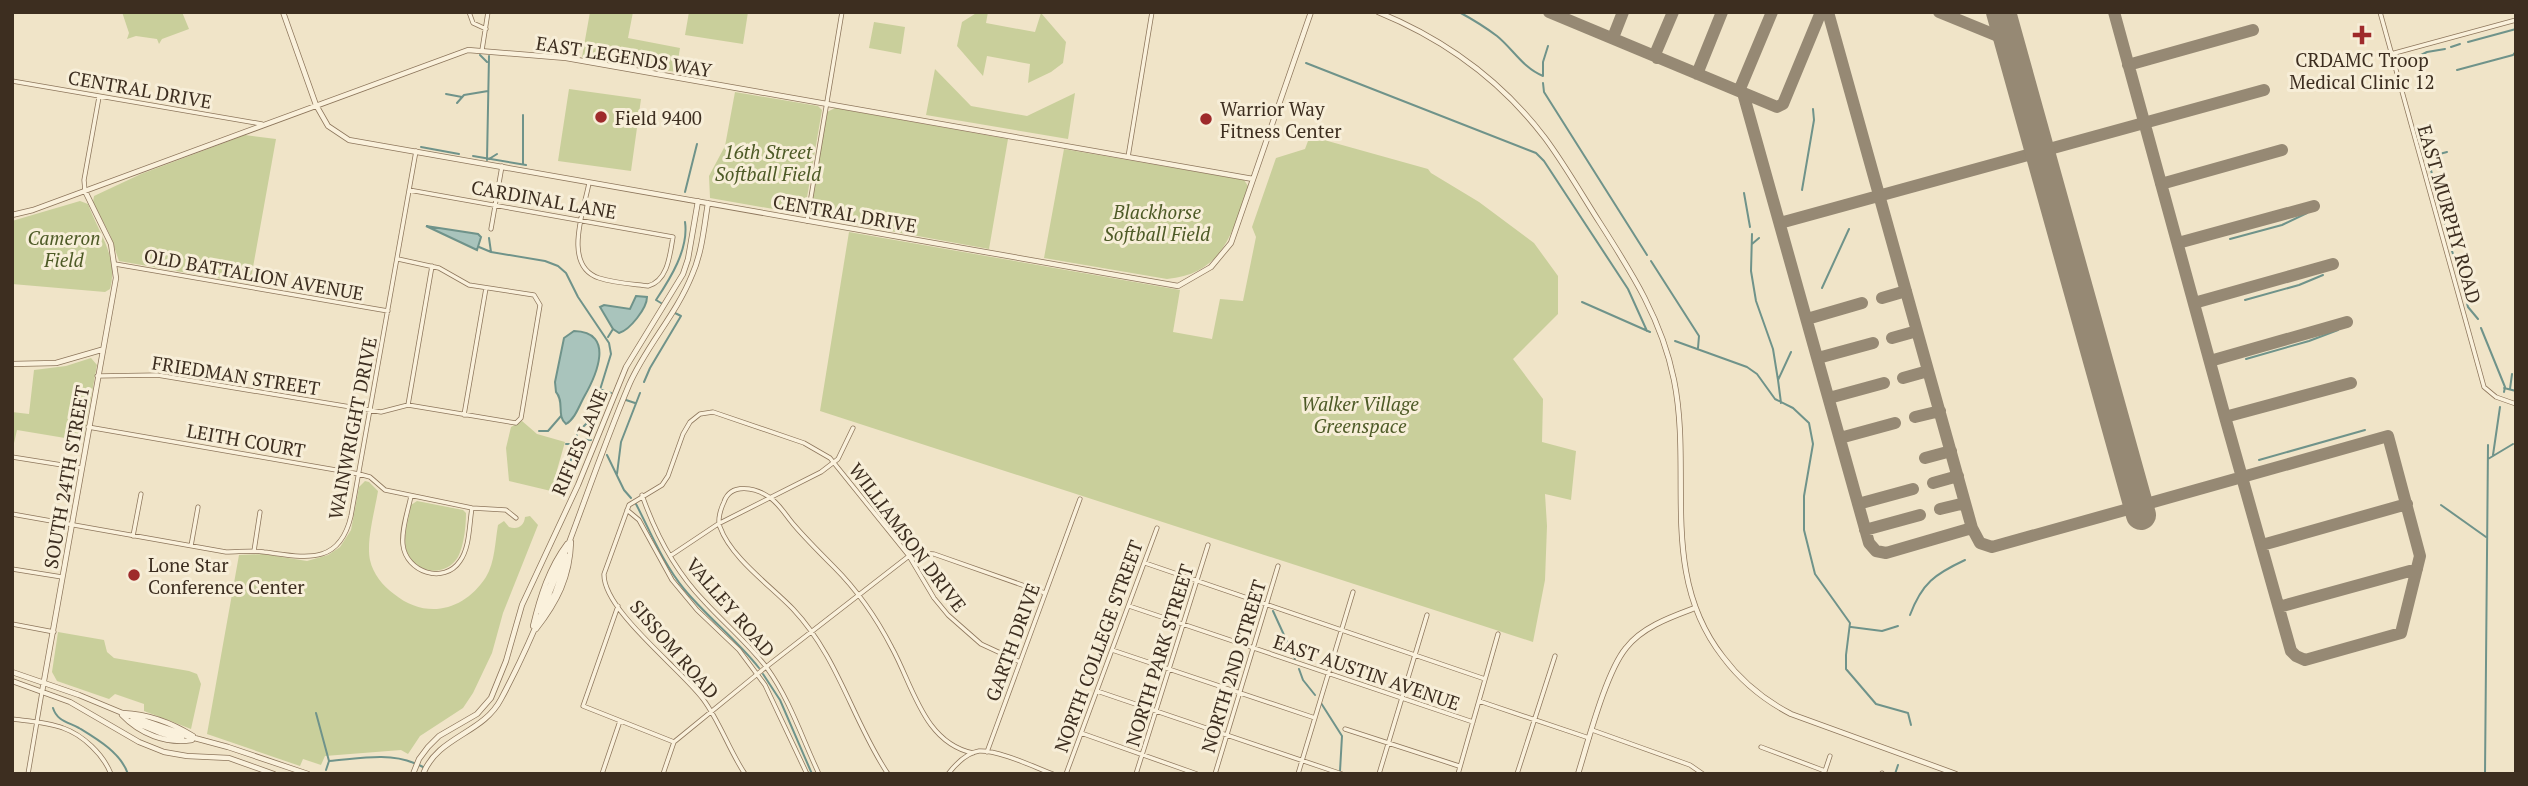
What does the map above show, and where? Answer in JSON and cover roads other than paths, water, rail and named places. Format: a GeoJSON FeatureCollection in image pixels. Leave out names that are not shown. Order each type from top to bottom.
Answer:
{"type":"FeatureCollection","features":[{"type":"Feature","properties":{"kind":"street","name":"CENTRAL DRIVE"},"geometry":{"type":"LineString","coordinates":[[283,12],[316,105],[328,126],[349,140],[1178,286],[1211,267],[1225,253],[1238,229],[1253,179]]}},
{"type":"Feature","properties":{"kind":"street"},"geometry":{"type":"LineString","coordinates":[[469,12],[472,23],[486,29]]}},
{"type":"Feature","properties":{"kind":"street"},"geometry":{"type":"LineString","coordinates":[[482,50],[488,12]]}},
{"type":"Feature","properties":{"kind":"street"},"geometry":{"type":"LineString","coordinates":[[807,221],[842,12]]}},
{"type":"Feature","properties":{"kind":"street"},"geometry":{"type":"LineString","coordinates":[[1128,157],[1152,12]]}},
{"type":"Feature","properties":{"kind":"street"},"geometry":{"type":"LineString","coordinates":[[1253,179],[1311,12]]}},
{"type":"Feature","properties":{"kind":"street"},"geometry":{"type":"LineString","coordinates":[[1378,12],[1417,29],[1456,52],[1516,104],[1550,146],[1644,294],[1661,333],[1675,384],[1686,581],[1709,638],[1727,662],[1749,685],[1773,704],[1803,720],[1956,774]]}},
{"type":"Feature","properties":{"kind":"street","name":"EAST MURPHY ROAD"},"geometry":{"type":"LineString","coordinates":[[2380,12],[2484,387],[2496,397],[2516,404]]}},
{"type":"Feature","properties":{"kind":"street"},"geometry":{"type":"LineString","coordinates":[[2391,54],[2516,20]]}},
{"type":"Feature","properties":{"kind":"street","name":"EAST LEGENDS WAY"},"geometry":{"type":"LineString","coordinates":[[12,215],[85,191],[468,50],[566,58],[1253,179]]}},
{"type":"Feature","properties":{"kind":"street","name":"CENTRAL DRIVE"},"geometry":{"type":"LineString","coordinates":[[12,81],[262,124]]}},
{"type":"Feature","properties":{"kind":"street"},"geometry":{"type":"LineString","coordinates":[[85,191],[84,180],[99,97]]}},
{"type":"Feature","properties":{"kind":"street","name":"WAINWRIGHT DRIVE"},"geometry":{"type":"LineString","coordinates":[[12,514],[226,552],[254,551],[307,558],[325,554],[341,542],[349,527],[416,151]]}},
{"type":"Feature","properties":{"kind":"street"},"geometry":{"type":"LineString","coordinates":[[491,229],[502,166]]}},
{"type":"Feature","properties":{"kind":"street"},"geometry":{"type":"LineString","coordinates":[[582,220],[590,182]]}},
{"type":"Feature","properties":{"kind":"street","name":"CARDINAL LANE"},"geometry":{"type":"LineString","coordinates":[[409,190],[582,220],[673,237],[662,279],[648,286],[598,278],[585,271],[577,248],[582,220]]}},
{"type":"Feature","properties":{"kind":"street","name":"SOUTH 24TH STREET"},"geometry":{"type":"LineString","coordinates":[[28,774],[116,278],[111,244],[85,191]]}},
{"type":"Feature","properties":{"kind":"street","name":"RIFLES LANE"},"geometry":{"type":"LineString","coordinates":[[413,774],[419,759],[439,736],[477,713],[491,698],[526,598],[578,485],[626,367],[683,274],[698,201]]}},
{"type":"Feature","properties":{"kind":"street","name":"RIFLES LANE"},"geometry":{"type":"LineString","coordinates":[[423,774],[431,757],[440,748],[484,722],[501,700],[545,606],[632,380],[693,274],[708,203]]}},
{"type":"Feature","properties":{"kind":"street"},"geometry":{"type":"LineString","coordinates":[[398,259],[432,266],[469,285],[486,288],[464,415]]}},
{"type":"Feature","properties":{"kind":"street","name":"OLD BATTALION AVENUE"},"geometry":{"type":"LineString","coordinates":[[115,264],[388,312]]}},
{"type":"Feature","properties":{"kind":"street"},"geometry":{"type":"LineString","coordinates":[[408,405],[432,266]]}},
{"type":"Feature","properties":{"kind":"street","name":"FRIEDMAN STREET"},"geometry":{"type":"LineString","coordinates":[[97,376],[157,375],[382,412],[408,405],[516,423],[521,418],[540,305],[534,295],[486,288]]}},
{"type":"Feature","properties":{"kind":"street"},"geometry":{"type":"LineString","coordinates":[[12,364],[56,363],[102,349]]}},
{"type":"Feature","properties":{"kind":"street","name":"WILLIAMSON DRIVE"},"geometry":{"type":"LineString","coordinates":[[642,495],[657,489],[665,481],[683,434],[694,418],[704,412],[724,415],[804,443],[834,463],[909,556],[934,598],[954,622],[981,644],[1020,662]]}},
{"type":"Feature","properties":{"kind":"street","name":"LEITH COURT"},"geometry":{"type":"LineString","coordinates":[[88,427],[359,474],[370,477],[385,490],[472,508],[506,510],[516,517]]}},
{"type":"Feature","properties":{"kind":"street"},"geometry":{"type":"LineString","coordinates":[[670,556],[718,524],[834,463],[853,428]]}},
{"type":"Feature","properties":{"kind":"street"},"geometry":{"type":"LineString","coordinates":[[12,457],[81,468]]}},
{"type":"Feature","properties":{"kind":"street"},"geometry":{"type":"LineString","coordinates":[[888,774],[876,756],[844,684],[812,632],[794,610],[734,550],[718,524],[723,502],[735,490],[747,488],[771,498],[858,594],[892,648],[922,712],[944,738],[965,751],[987,752],[1053,774]]}},
{"type":"Feature","properties":{"kind":"street"},"geometry":{"type":"LineString","coordinates":[[133,536],[141,495]]}},
{"type":"Feature","properties":{"kind":"street"},"geometry":{"type":"LineString","coordinates":[[642,495],[634,500],[627,510],[639,520],[672,580],[697,610],[739,650],[757,674],[779,711],[807,774]]}},
{"type":"Feature","properties":{"kind":"street","name":"VALLEY ROAD"},"geometry":{"type":"LineString","coordinates":[[642,495],[654,527],[680,574],[746,642],[766,667],[789,705],[818,774]]}},
{"type":"Feature","properties":{"kind":"street"},"geometry":{"type":"LineString","coordinates":[[411,496],[403,543],[406,558],[415,568],[431,574],[448,572],[458,564],[465,552],[472,508]]}},
{"type":"Feature","properties":{"kind":"street","name":"GARTH DRIVE"},"geometry":{"type":"LineString","coordinates":[[987,752],[1080,499]]}},
{"type":"Feature","properties":{"kind":"street"},"geometry":{"type":"LineString","coordinates":[[191,546],[198,507]]}},
{"type":"Feature","properties":{"kind":"street","name":"SISSOM ROAD"},"geometry":{"type":"LineString","coordinates":[[627,510],[603,580],[618,606],[657,652],[693,687],[711,711],[745,774]]}},
{"type":"Feature","properties":{"kind":"street"},"geometry":{"type":"LineString","coordinates":[[254,551],[260,512]]}},
{"type":"Feature","properties":{"kind":"street","name":"NORTH COLLEGE STREET"},"geometry":{"type":"LineString","coordinates":[[1066,774],[1157,528]]}},
{"type":"Feature","properties":{"kind":"street","name":"NORTH PARK STREET"},"geometry":{"type":"LineString","coordinates":[[1136,774],[1208,545]]}},
{"type":"Feature","properties":{"kind":"street"},"geometry":{"type":"LineString","coordinates":[[663,774],[674,742],[909,556],[923,553],[940,556],[1045,593]]}},
{"type":"Feature","properties":{"kind":"street"},"geometry":{"type":"LineString","coordinates":[[1145,563],[1485,678]]}},
{"type":"Feature","properties":{"kind":"street","name":"NORTH 2ND STREET"},"geometry":{"type":"LineString","coordinates":[[1215,774],[1278,566]]}},
{"type":"Feature","properties":{"kind":"street"},"geometry":{"type":"LineString","coordinates":[[12,569],[62,577]]}},
{"type":"Feature","properties":{"kind":"street"},"geometry":{"type":"LineString","coordinates":[[1298,774],[1353,592]]}},
{"type":"Feature","properties":{"kind":"street"},"geometry":{"type":"LineString","coordinates":[[618,606],[583,706],[674,742]]}},
{"type":"Feature","properties":{"kind":"street","name":"EAST AUSTIN AVENUE"},"geometry":{"type":"LineString","coordinates":[[1129,606],[1473,722]]}},
{"type":"Feature","properties":{"kind":"street"},"geometry":{"type":"LineString","coordinates":[[1578,774],[1612,671],[1625,648],[1660,622],[1695,608]]}},
{"type":"Feature","properties":{"kind":"street"},"geometry":{"type":"LineString","coordinates":[[1379,774],[1427,615]]}},
{"type":"Feature","properties":{"kind":"street"},"geometry":{"type":"LineString","coordinates":[[12,624],[54,632]]}},
{"type":"Feature","properties":{"kind":"street"},"geometry":{"type":"LineString","coordinates":[[1458,774],[1498,634]]}},
{"type":"Feature","properties":{"kind":"street"},"geometry":{"type":"LineString","coordinates":[[1112,650],[1315,718]]}},
{"type":"Feature","properties":{"kind":"street"},"geometry":{"type":"LineString","coordinates":[[1517,774],[1555,656]]}},
{"type":"Feature","properties":{"kind":"street"},"geometry":{"type":"LineString","coordinates":[[12,672],[178,735],[308,774]]}},
{"type":"Feature","properties":{"kind":"street"},"geometry":{"type":"LineString","coordinates":[[12,681],[80,707],[156,749],[187,756],[229,758],[274,774]]}},
{"type":"Feature","properties":{"kind":"street"},"geometry":{"type":"LineString","coordinates":[[1097,691],[1342,774]]}},
{"type":"Feature","properties":{"kind":"street"},"geometry":{"type":"LineString","coordinates":[[1479,701],[1589,738]]}},
{"type":"Feature","properties":{"kind":"street"},"geometry":{"type":"LineString","coordinates":[[12,719],[63,727],[89,744],[106,761],[111,774]]}},
{"type":"Feature","properties":{"kind":"street"},"geometry":{"type":"LineString","coordinates":[[603,774],[620,721]]}},
{"type":"Feature","properties":{"kind":"street"},"geometry":{"type":"LineString","coordinates":[[1345,729],[1460,766]]}},
{"type":"Feature","properties":{"kind":"street"},"geometry":{"type":"LineString","coordinates":[[1592,730],[1690,765],[1703,774]]}},
{"type":"Feature","properties":{"kind":"street"},"geometry":{"type":"LineString","coordinates":[[1081,733],[1197,774]]}},
{"type":"Feature","properties":{"kind":"street"},"geometry":{"type":"LineString","coordinates":[[1761,747],[1824,773],[1830,756]]}},
{"type":"Feature","properties":{"kind":"street"},"geometry":{"type":"LineString","coordinates":[[948,774],[957,763],[973,753]]}},
{"type":"Feature","properties":{"kind":"water"},"geometry":{"type":"Polygon","coordinates":[[[426,226],[478,234],[481,237],[477,250],[426,226]]]}},
{"type":"Feature","properties":{"kind":"water"},"geometry":{"type":"Polygon","coordinates":[[[636,296],[647,297],[644,307],[633,323],[619,333],[613,329],[600,307],[604,305],[630,309],[636,296]]]}},
{"type":"Feature","properties":{"kind":"water"},"geometry":{"type":"Polygon","coordinates":[[[574,331],[587,333],[595,339],[599,356],[589,388],[574,416],[566,424],[561,417],[555,382],[564,338],[574,331]]]}},
{"type":"Feature","properties":{"kind":"waterway"},"geometry":{"type":"LineString","coordinates":[[1459,12],[1497,36],[1524,63],[1543,76],[1543,62],[1548,46]]}},
{"type":"Feature","properties":{"kind":"waterway"},"geometry":{"type":"LineString","coordinates":[[2468,42],[2516,29]]}},
{"type":"Feature","properties":{"kind":"waterway"},"geometry":{"type":"LineString","coordinates":[[2451,47],[2460,44]]}},
{"type":"Feature","properties":{"kind":"waterway"},"geometry":{"type":"LineString","coordinates":[[2414,61],[2413,59],[2427,52],[2445,49]]}},
{"type":"Feature","properties":{"kind":"waterway"},"geometry":{"type":"LineString","coordinates":[[2457,70],[2513,55],[2516,51]]}},
{"type":"Feature","properties":{"kind":"waterway"},"geometry":{"type":"LineString","coordinates":[[480,55],[487,62]]}},
{"type":"Feature","properties":{"kind":"waterway"},"geometry":{"type":"LineString","coordinates":[[487,160],[489,56]]}},
{"type":"Feature","properties":{"kind":"waterway"},"geometry":{"type":"LineString","coordinates":[[1306,63],[1536,153],[1544,161],[1628,289],[1647,331]]}},
{"type":"Feature","properties":{"kind":"waterway"},"geometry":{"type":"LineString","coordinates":[[1543,83],[1544,92],[1647,255]]}},
{"type":"Feature","properties":{"kind":"waterway"},"geometry":{"type":"LineString","coordinates":[[457,103],[464,95],[488,91]]}},
{"type":"Feature","properties":{"kind":"waterway"},"geometry":{"type":"LineString","coordinates":[[446,94],[462,97]]}},
{"type":"Feature","properties":{"kind":"waterway"},"geometry":{"type":"LineString","coordinates":[[1802,190],[1814,120],[1813,109]]}},
{"type":"Feature","properties":{"kind":"waterway"},"geometry":{"type":"LineString","coordinates":[[523,115],[523,163]]}},
{"type":"Feature","properties":{"kind":"waterway"},"geometry":{"type":"LineString","coordinates":[[685,192],[697,144]]}},
{"type":"Feature","properties":{"kind":"waterway"},"geometry":{"type":"LineString","coordinates":[[421,147],[459,154]]}},
{"type":"Feature","properties":{"kind":"waterway"},"geometry":{"type":"LineString","coordinates":[[2434,183],[2428,157],[2447,152]]}},
{"type":"Feature","properties":{"kind":"waterway"},"geometry":{"type":"LineString","coordinates":[[489,159],[497,154]]}},
{"type":"Feature","properties":{"kind":"waterway"},"geometry":{"type":"LineString","coordinates":[[473,156],[526,165]]}},
{"type":"Feature","properties":{"kind":"waterway"},"geometry":{"type":"LineString","coordinates":[[2436,192],[2449,238]]}},
{"type":"Feature","properties":{"kind":"waterway"},"geometry":{"type":"LineString","coordinates":[[1744,193],[1750,227]]}},
{"type":"Feature","properties":{"kind":"waterway"},"geometry":{"type":"LineString","coordinates":[[2230,239],[2282,225],[2307,213]]}},
{"type":"Feature","properties":{"kind":"waterway"},"geometry":{"type":"LineString","coordinates":[[661,303],[656,300],[681,253],[685,222]]}},
{"type":"Feature","properties":{"kind":"waterway"},"geometry":{"type":"LineString","coordinates":[[1822,288],[1849,229]]}},
{"type":"Feature","properties":{"kind":"waterway"},"geometry":{"type":"LineString","coordinates":[[1752,234],[1751,271],[1756,301],[1773,349],[1778,380]]}},
{"type":"Feature","properties":{"kind":"waterway"},"geometry":{"type":"LineString","coordinates":[[489,238],[491,252],[545,261],[558,266],[566,273],[578,297],[609,343],[611,354],[595,406]]}},
{"type":"Feature","properties":{"kind":"waterway"},"geometry":{"type":"LineString","coordinates":[[1752,244],[1759,238]]}},
{"type":"Feature","properties":{"kind":"waterway"},"geometry":{"type":"LineString","coordinates":[[479,247],[491,252]]}},
{"type":"Feature","properties":{"kind":"waterway"},"geometry":{"type":"LineString","coordinates":[[2451,248],[2456,263]]}},
{"type":"Feature","properties":{"kind":"waterway"},"geometry":{"type":"LineString","coordinates":[[1651,261],[1699,336],[1698,348]]}},
{"type":"Feature","properties":{"kind":"waterway"},"geometry":{"type":"LineString","coordinates":[[2459,274],[2468,307],[2478,319]]}},
{"type":"Feature","properties":{"kind":"waterway"},"geometry":{"type":"LineString","coordinates":[[2245,300],[2299,285],[2323,275]]}},
{"type":"Feature","properties":{"kind":"waterway"},"geometry":{"type":"LineString","coordinates":[[1582,302],[1650,332]]}},
{"type":"Feature","properties":{"kind":"waterway"},"geometry":{"type":"LineString","coordinates":[[644,382],[681,316],[675,313]]}},
{"type":"Feature","properties":{"kind":"waterway"},"geometry":{"type":"LineString","coordinates":[[2481,328],[2505,387],[2504,392]]}},
{"type":"Feature","properties":{"kind":"waterway"},"geometry":{"type":"LineString","coordinates":[[608,337],[613,329]]}},
{"type":"Feature","properties":{"kind":"waterway"},"geometry":{"type":"LineString","coordinates":[[2246,359],[2338,330]]}},
{"type":"Feature","properties":{"kind":"waterway"},"geometry":{"type":"LineString","coordinates":[[1675,341],[1747,367],[1757,374],[1775,399],[1793,408],[1809,423],[1813,444],[1804,496],[1804,530],[1815,574],[1850,623],[1846,669],[1876,704],[1908,713],[1911,725]]}},
{"type":"Feature","properties":{"kind":"waterway"},"geometry":{"type":"LineString","coordinates":[[1781,403],[1778,380],[1791,352]]}},
{"type":"Feature","properties":{"kind":"waterway"},"geometry":{"type":"LineString","coordinates":[[2510,389],[2512,374]]}},
{"type":"Feature","properties":{"kind":"waterway"},"geometry":{"type":"LineString","coordinates":[[2504,388],[2516,391]]}},
{"type":"Feature","properties":{"kind":"waterway"},"geometry":{"type":"LineString","coordinates":[[602,390],[611,393]]}},
{"type":"Feature","properties":{"kind":"waterway"},"geometry":{"type":"LineString","coordinates":[[617,474],[621,442],[640,393]]}},
{"type":"Feature","properties":{"kind":"waterway"},"geometry":{"type":"LineString","coordinates":[[626,400],[635,403]]}},
{"type":"Feature","properties":{"kind":"waterway"},"geometry":{"type":"LineString","coordinates":[[2493,455],[2500,407]]}},
{"type":"Feature","properties":{"kind":"waterway"},"geometry":{"type":"LineString","coordinates":[[539,431],[548,431],[561,416]]}},
{"type":"Feature","properties":{"kind":"waterway"},"geometry":{"type":"LineString","coordinates":[[583,418],[587,423],[583,427]]}},
{"type":"Feature","properties":{"kind":"waterway"},"geometry":{"type":"LineString","coordinates":[[589,418],[587,423],[590,429]]}},
{"type":"Feature","properties":{"kind":"waterway"},"geometry":{"type":"LineString","coordinates":[[2259,460],[2365,430]]}},
{"type":"Feature","properties":{"kind":"waterway"},"geometry":{"type":"LineString","coordinates":[[557,491],[562,490],[565,484],[577,435]]}},
{"type":"Feature","properties":{"kind":"waterway"},"geometry":{"type":"LineString","coordinates":[[576,439],[591,440]]}},
{"type":"Feature","properties":{"kind":"waterway"},"geometry":{"type":"LineString","coordinates":[[566,444],[575,444]]}},
{"type":"Feature","properties":{"kind":"waterway"},"geometry":{"type":"LineString","coordinates":[[2488,459],[2513,444]]}},
{"type":"Feature","properties":{"kind":"waterway"},"geometry":{"type":"LineString","coordinates":[[2485,774],[2488,445]]}},
{"type":"Feature","properties":{"kind":"waterway"},"geometry":{"type":"LineString","coordinates":[[607,455],[624,490],[631,498]]}},
{"type":"Feature","properties":{"kind":"waterway"},"geometry":{"type":"LineString","coordinates":[[636,504],[677,579],[759,668]]}},
{"type":"Feature","properties":{"kind":"waterway"},"geometry":{"type":"LineString","coordinates":[[2441,505],[2486,537]]}},
{"type":"Feature","properties":{"kind":"waterway"},"geometry":{"type":"LineString","coordinates":[[1910,615],[1925,587],[1945,570],[1965,560]]}},
{"type":"Feature","properties":{"kind":"waterway"},"geometry":{"type":"LineString","coordinates":[[1273,611],[1295,659]]}},
{"type":"Feature","properties":{"kind":"waterway"},"geometry":{"type":"LineString","coordinates":[[1851,627],[1882,631],[1898,626]]}},
{"type":"Feature","properties":{"kind":"waterway"},"geometry":{"type":"LineString","coordinates":[[1299,669],[1303,680],[1315,695]]}},
{"type":"Feature","properties":{"kind":"waterway"},"geometry":{"type":"LineString","coordinates":[[763,674],[780,700],[812,774]]}},
{"type":"Feature","properties":{"kind":"waterway"},"geometry":{"type":"LineString","coordinates":[[1321,703],[1342,736],[1340,771]]}},
{"type":"Feature","properties":{"kind":"waterway"},"geometry":{"type":"LineString","coordinates":[[53,708],[60,718],[108,747],[125,766],[128,774]]}},
{"type":"Feature","properties":{"kind":"waterway"},"geometry":{"type":"LineString","coordinates":[[316,713],[329,761]]}},
{"type":"Feature","properties":{"kind":"waterway"},"geometry":{"type":"LineString","coordinates":[[326,770],[329,761],[361,758],[394,758],[414,763]]}},
{"type":"Feature","properties":{"kind":"waterway"},"geometry":{"type":"LineString","coordinates":[[419,765],[423,767]]}},
{"type":"Feature","properties":{"kind":"waterway"},"geometry":{"type":"LineString","coordinates":[[1895,774],[1898,765]]}},
{"type":"Feature","properties":{"kind":"place","name":"CRDAMC Troop Medical Clinic 12"},"geometry":{"type":"Point","coordinates":[2362,35]}},
{"type":"Feature","properties":{"kind":"place","name":"Field 9400"},"geometry":{"type":"Point","coordinates":[601,117]}},
{"type":"Feature","properties":{"kind":"place","name":"Warrior Way Fitness Center"},"geometry":{"type":"Point","coordinates":[1206,119]}},
{"type":"Feature","properties":{"kind":"place","name":"Lone Star Conference Center"},"geometry":{"type":"Point","coordinates":[134,575]}},
{"type":"Feature","properties":{"kind":"park label","name":"16th Street Softball Field"},"geometry":{"type":"Point","coordinates":[768,162]}},
{"type":"Feature","properties":{"kind":"park label","name":"Blackhorse Softball Field"},"geometry":{"type":"Point","coordinates":[1157,222]}},
{"type":"Feature","properties":{"kind":"park label","name":"Cameron Field"},"geometry":{"type":"Point","coordinates":[64,248]}},
{"type":"Feature","properties":{"kind":"park label","name":"Walker Village Greenspace"},"geometry":{"type":"Point","coordinates":[1360,414]}}]}
